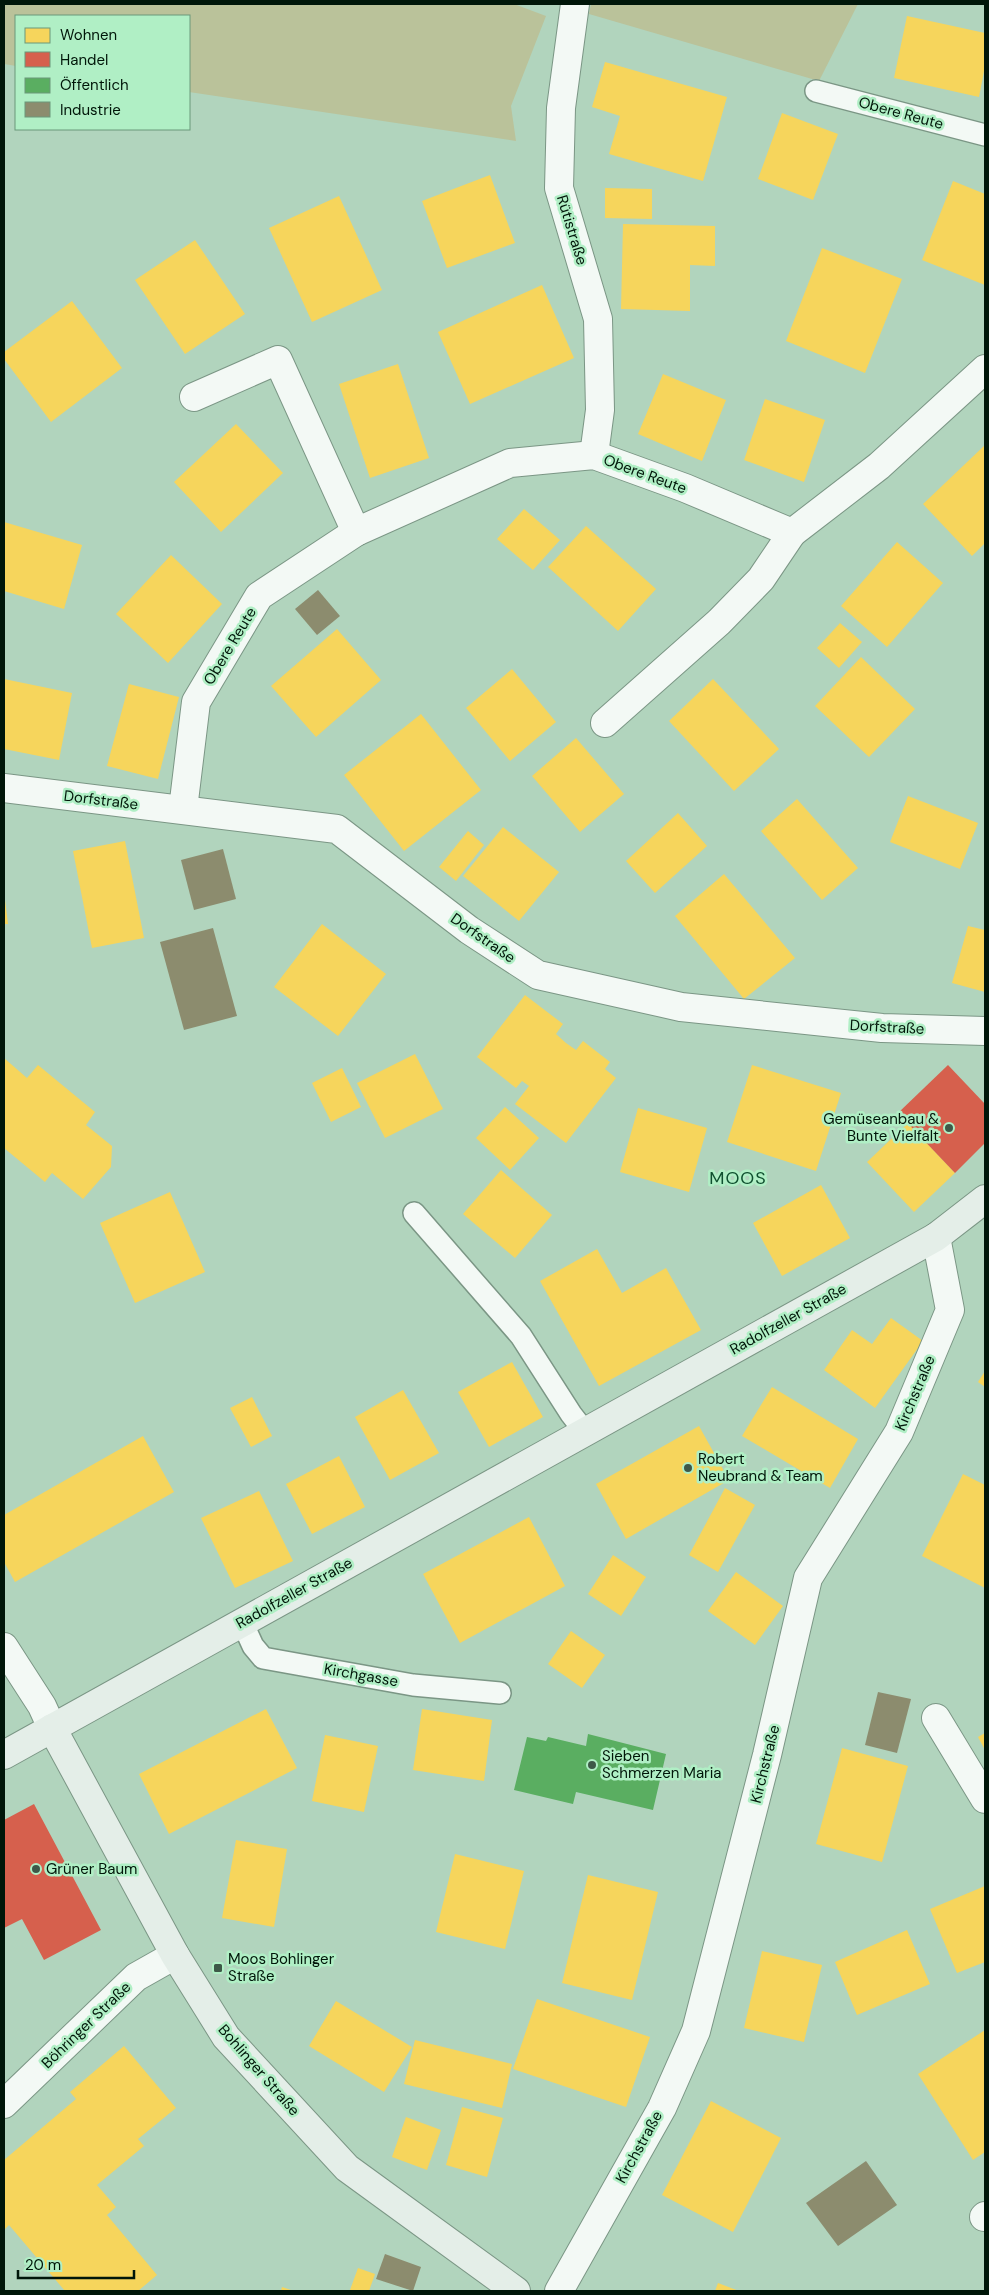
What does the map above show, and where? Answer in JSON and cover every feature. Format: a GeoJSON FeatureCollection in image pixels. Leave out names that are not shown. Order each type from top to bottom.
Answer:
{"type":"FeatureCollection","features":[{"type":"Feature","properties":{"kind":"main road","name":"Radolfzeller Straße"},"geometry":{"type":"LineString","coordinates":[[4,1755],[936,1237],[985,1199]]}},
{"type":"Feature","properties":{"kind":"main road","name":"Bohlinger Straße"},"geometry":{"type":"LineString","coordinates":[[52,1728],[175,1955],[226,2037],[347,2168],[516,2291]]}},
{"type":"Feature","properties":{"kind":"street","name":"Rütistraße"},"geometry":{"type":"LineString","coordinates":[[575,4],[561,108],[559,188],[598,319],[600,410],[594,455]]}},
{"type":"Feature","properties":{"kind":"street"},"geometry":{"type":"LineString","coordinates":[[194,397],[278,360],[356,532]]}},
{"type":"Feature","properties":{"kind":"street"},"geometry":{"type":"LineString","coordinates":[[605,723],[719,622],[761,579],[792,533],[879,466],[985,369]]}},
{"type":"Feature","properties":{"kind":"street","name":"Obere Reute"},"geometry":{"type":"LineString","coordinates":[[183,809],[196,702],[259,596],[356,532],[510,463],[594,455],[685,488],[792,533]]}},
{"type":"Feature","properties":{"kind":"street","name":"Dorfstraße"},"geometry":{"type":"LineString","coordinates":[[4,788],[337,829],[469,930],[538,975],[681,1007],[882,1028],[985,1031]]}},
{"type":"Feature","properties":{"kind":"street","name":"Kirchstraße"},"geometry":{"type":"LineString","coordinates":[[559,2291],[662,2108],[696,2031],[768,1755],[808,1578],[899,1432],[950,1310],[936,1237]]}},
{"type":"Feature","properties":{"kind":"street"},"geometry":{"type":"LineString","coordinates":[[4,1647],[42,1706],[52,1728]]}},
{"type":"Feature","properties":{"kind":"street"},"geometry":{"type":"LineString","coordinates":[[936,1718],[985,1799]]}},
{"type":"Feature","properties":{"kind":"street","name":"Böhringer Straße"},"geometry":{"type":"LineString","coordinates":[[4,2104],[136,1977],[175,1955]]}},
{"type":"Feature","properties":{"kind":"lane","name":"Obere Reute"},"geometry":{"type":"LineString","coordinates":[[816,91],[985,135]]}},
{"type":"Feature","properties":{"kind":"lane"},"geometry":{"type":"LineString","coordinates":[[414,1213],[521,1336],[571,1414],[585,1432]]}},
{"type":"Feature","properties":{"kind":"lane","name":"Kirchgasse"},"geometry":{"type":"LineString","coordinates":[[242,1622],[253,1646],[264,1658],[413,1685],[500,1693]]}},
{"type":"Feature","properties":{"kind":"green space"},"geometry":{"type":"Polygon","coordinates":[[[4,4],[514,4],[546,16],[511,106],[516,141],[190,92],[190,15],[15,15],[15,66],[4,64],[4,4]]]}},
{"type":"Feature","properties":{"kind":"green space"},"geometry":{"type":"Polygon","coordinates":[[[591,4],[858,4],[819,81],[589,14],[591,4]]]}},
{"type":"Feature","properties":{"kind":"building: Wohnen"},"geometry":{"type":"Polygon","coordinates":[[[907,16],[985,33],[985,66],[979,97],[894,78],[907,16]]]}},
{"type":"Feature","properties":{"kind":"building: Wohnen"},"geometry":{"type":"Polygon","coordinates":[[[605,62],[727,97],[703,181],[609,154],[620,116],[592,107],[605,62]]]}},
{"type":"Feature","properties":{"kind":"building: Wohnen"},"geometry":{"type":"Polygon","coordinates":[[[782,113],[838,134],[813,200],[758,179],[782,113]]]}},
{"type":"Feature","properties":{"kind":"building: Wohnen"},"geometry":{"type":"Polygon","coordinates":[[[490,175],[515,243],[447,268],[422,201],[490,175]]]}},
{"type":"Feature","properties":{"kind":"building: Wohnen"},"geometry":{"type":"Polygon","coordinates":[[[953,181],[985,194],[985,285],[922,260],[953,181]]]}},
{"type":"Feature","properties":{"kind":"building: Wohnen"},"geometry":{"type":"Polygon","coordinates":[[[605,188],[652,189],[652,219],[605,218],[605,188]]]}},
{"type":"Feature","properties":{"kind":"building: Wohnen"},"geometry":{"type":"Polygon","coordinates":[[[339,196],[382,290],[312,322],[269,228],[339,196]]]}},
{"type":"Feature","properties":{"kind":"building: Wohnen"},"geometry":{"type":"Polygon","coordinates":[[[623,224],[715,226],[715,266],[690,265],[690,311],[621,309],[623,224]]]}},
{"type":"Feature","properties":{"kind":"building: Wohnen"},"geometry":{"type":"Polygon","coordinates":[[[195,240],[245,314],[185,354],[135,280],[195,240]]]}},
{"type":"Feature","properties":{"kind":"building: Wohnen"},"geometry":{"type":"Polygon","coordinates":[[[822,248],[902,279],[865,373],[786,341],[822,248]]]}},
{"type":"Feature","properties":{"kind":"building: Wohnen"},"geometry":{"type":"Polygon","coordinates":[[[542,285],[574,358],[470,404],[438,332],[542,285]]]}},
{"type":"Feature","properties":{"kind":"building: Wohnen"},"geometry":{"type":"Polygon","coordinates":[[[72,301],[122,368],[51,422],[4,359],[4,352],[72,301]]]}},
{"type":"Feature","properties":{"kind":"building: Wohnen"},"geometry":{"type":"Polygon","coordinates":[[[398,364],[429,458],[370,478],[339,384],[398,364]]]}},
{"type":"Feature","properties":{"kind":"building: Wohnen"},"geometry":{"type":"Polygon","coordinates":[[[663,374],[726,400],[702,461],[638,434],[663,374]]]}},
{"type":"Feature","properties":{"kind":"building: Wohnen"},"geometry":{"type":"Polygon","coordinates":[[[765,399],[825,420],[804,482],[744,460],[765,399]]]}},
{"type":"Feature","properties":{"kind":"building: Wohnen"},"geometry":{"type":"Polygon","coordinates":[[[236,424],[283,473],[221,532],[174,482],[236,424]]]}},
{"type":"Feature","properties":{"kind":"building: Wohnen"},"geometry":{"type":"Polygon","coordinates":[[[985,445],[985,543],[972,556],[923,504],[985,445]]]}},
{"type":"Feature","properties":{"kind":"building: Wohnen"},"geometry":{"type":"Polygon","coordinates":[[[524,509],[560,540],[533,570],[497,539],[524,509]]]}},
{"type":"Feature","properties":{"kind":"building: Wohnen"},"geometry":{"type":"Polygon","coordinates":[[[4,522],[82,545],[64,609],[4,591],[4,522]]]}},
{"type":"Feature","properties":{"kind":"building: Wohnen"},"geometry":{"type":"Polygon","coordinates":[[[586,526],[656,589],[618,631],[548,567],[586,526]]]}},
{"type":"Feature","properties":{"kind":"building: Wohnen"},"geometry":{"type":"Polygon","coordinates":[[[897,542],[943,583],[887,647],[841,606],[897,542]]]}},
{"type":"Feature","properties":{"kind":"building: Wohnen"},"geometry":{"type":"Polygon","coordinates":[[[171,555],[222,604],[168,663],[116,614],[171,555]]]}},
{"type":"Feature","properties":{"kind":"building: Wohnen"},"geometry":{"type":"Polygon","coordinates":[[[840,623],[862,642],[839,668],[817,648],[840,623]]]}},
{"type":"Feature","properties":{"kind":"building: Wohnen"},"geometry":{"type":"Polygon","coordinates":[[[337,629],[381,680],[316,737],[271,686],[337,629]]]}},
{"type":"Feature","properties":{"kind":"building: Wohnen"},"geometry":{"type":"Polygon","coordinates":[[[861,657],[915,709],[869,757],[815,706],[861,657]]]}},
{"type":"Feature","properties":{"kind":"building: Wohnen"},"geometry":{"type":"Polygon","coordinates":[[[512,669],[556,722],[510,761],[466,708],[512,669]]]}},
{"type":"Feature","properties":{"kind":"building: Wohnen"},"geometry":{"type":"Polygon","coordinates":[[[4,679],[72,693],[59,760],[4,749],[4,679]]]}},
{"type":"Feature","properties":{"kind":"building: Wohnen"},"geometry":{"type":"Polygon","coordinates":[[[713,679],[779,749],[734,791],[669,721],[713,679]]]}},
{"type":"Feature","properties":{"kind":"building: Wohnen"},"geometry":{"type":"Polygon","coordinates":[[[129,684],[179,697],[158,779],[107,766],[129,684]]]}},
{"type":"Feature","properties":{"kind":"building: Wohnen"},"geometry":{"type":"Polygon","coordinates":[[[421,714],[481,790],[404,851],[344,775],[421,714]]]}},
{"type":"Feature","properties":{"kind":"building: Wohnen"},"geometry":{"type":"Polygon","coordinates":[[[576,738],[624,794],[580,832],[532,776],[576,738]]]}},
{"type":"Feature","properties":{"kind":"building: Wohnen"},"geometry":{"type":"Polygon","coordinates":[[[908,796],[978,823],[960,869],[890,842],[908,796]]]}},
{"type":"Feature","properties":{"kind":"building: Wohnen"},"geometry":{"type":"Polygon","coordinates":[[[797,799],[858,868],[822,900],[761,831],[797,799]]]}},
{"type":"Feature","properties":{"kind":"building: Wohnen"},"geometry":{"type":"Polygon","coordinates":[[[678,813],[707,846],[655,893],[626,861],[678,813]]]}},
{"type":"Feature","properties":{"kind":"building: Wohnen"},"geometry":{"type":"Polygon","coordinates":[[[503,827],[559,872],[519,921],[463,876],[503,827]]]}},
{"type":"Feature","properties":{"kind":"building: Wohnen"},"geometry":{"type":"Polygon","coordinates":[[[468,831],[484,845],[456,881],[439,867],[468,831]]]}},
{"type":"Feature","properties":{"kind":"building: Wohnen"},"geometry":{"type":"Polygon","coordinates":[[[125,841],[144,938],[92,948],[73,851],[125,841]]]}},
{"type":"Feature","properties":{"kind":"building: Wohnen"},"geometry":{"type":"Polygon","coordinates":[[[724,874],[795,958],[744,999],[675,916],[724,874]]]}},
{"type":"Feature","properties":{"kind":"building: Wohnen"},"geometry":{"type":"Polygon","coordinates":[[[4,892],[8,924],[4,924],[4,892]]]}},
{"type":"Feature","properties":{"kind":"building: Wohnen"},"geometry":{"type":"Polygon","coordinates":[[[322,924],[386,974],[338,1036],[274,987],[322,924]]]}},
{"type":"Feature","properties":{"kind":"building: Wohnen"},"geometry":{"type":"Polygon","coordinates":[[[968,926],[985,930],[985,992],[952,983],[968,926]]]}},
{"type":"Feature","properties":{"kind":"building: Wohnen"},"geometry":{"type":"Polygon","coordinates":[[[525,995],[563,1024],[556,1034],[576,1050],[583,1041],[610,1062],[605,1069],[616,1078],[566,1143],[515,1104],[529,1086],[522,1081],[516,1088],[477,1057],[525,995]]]}},
{"type":"Feature","properties":{"kind":"building: Wohnen"},"geometry":{"type":"Polygon","coordinates":[[[415,1054],[443,1109],[385,1138],[357,1083],[415,1054]]]}},
{"type":"Feature","properties":{"kind":"building: Wohnen"},"geometry":{"type":"Polygon","coordinates":[[[4,1058],[27,1078],[38,1065],[95,1112],[86,1125],[112,1146],[111,1167],[83,1199],[52,1173],[45,1182],[4,1148],[4,1058]]]}},
{"type":"Feature","properties":{"kind":"building: Wohnen"},"geometry":{"type":"Polygon","coordinates":[[[752,1065],[841,1093],[816,1171],[727,1142],[752,1065]]]}},
{"type":"Feature","properties":{"kind":"building: Wohnen"},"geometry":{"type":"Polygon","coordinates":[[[342,1068],[361,1107],[331,1122],[312,1083],[342,1068]]]}},
{"type":"Feature","properties":{"kind":"building: Wohnen"},"geometry":{"type":"Polygon","coordinates":[[[505,1107],[539,1138],[510,1170],[476,1138],[505,1107]]]}},
{"type":"Feature","properties":{"kind":"building: Wohnen"},"geometry":{"type":"Polygon","coordinates":[[[638,1108],[707,1128],[689,1192],[620,1172],[638,1108]]]}},
{"type":"Feature","properties":{"kind":"building: Wohnen"},"geometry":{"type":"Polygon","coordinates":[[[908,1123],[955,1173],[914,1212],[867,1162],[908,1123]]]}},
{"type":"Feature","properties":{"kind":"building: Wohnen"},"geometry":{"type":"Polygon","coordinates":[[[501,1170],[552,1215],[515,1258],[463,1214],[501,1170]]]}},
{"type":"Feature","properties":{"kind":"building: Wohnen"},"geometry":{"type":"Polygon","coordinates":[[[821,1185],[850,1238],[782,1276],[753,1223],[821,1185]]]}},
{"type":"Feature","properties":{"kind":"building: Wohnen"},"geometry":{"type":"Polygon","coordinates":[[[170,1192],[205,1272],[135,1303],[100,1223],[170,1192]]]}},
{"type":"Feature","properties":{"kind":"building: Wohnen"},"geometry":{"type":"Polygon","coordinates":[[[597,1249],[622,1293],[666,1268],[701,1330],[599,1386],[540,1281],[597,1249]]]}},
{"type":"Feature","properties":{"kind":"building: Wohnen"},"geometry":{"type":"Polygon","coordinates":[[[891,1318],[923,1341],[875,1408],[824,1370],[852,1330],[872,1344],[891,1318]]]}},
{"type":"Feature","properties":{"kind":"building: Wohnen"},"geometry":{"type":"Polygon","coordinates":[[[512,1362],[543,1417],[489,1447],[458,1392],[512,1362]]]}},
{"type":"Feature","properties":{"kind":"building: Wohnen"},"geometry":{"type":"Polygon","coordinates":[[[985,1371],[985,1387],[978,1382],[985,1371]]]}},
{"type":"Feature","properties":{"kind":"building: Wohnen"},"geometry":{"type":"Polygon","coordinates":[[[772,1387],[858,1439],[830,1488],[742,1436],[772,1387]]]}},
{"type":"Feature","properties":{"kind":"building: Wohnen"},"geometry":{"type":"Polygon","coordinates":[[[403,1390],[439,1453],[390,1480],[355,1417],[403,1390]]]}},
{"type":"Feature","properties":{"kind":"building: Wohnen"},"geometry":{"type":"Polygon","coordinates":[[[252,1397],[272,1436],[251,1447],[230,1408],[252,1397]]]}},
{"type":"Feature","properties":{"kind":"building: Wohnen"},"geometry":{"type":"Polygon","coordinates":[[[699,1426],[729,1480],[626,1539],[596,1484],[699,1426]]]}},
{"type":"Feature","properties":{"kind":"building: Wohnen"},"geometry":{"type":"Polygon","coordinates":[[[143,1436],[174,1492],[15,1582],[4,1562],[4,1515],[143,1436]]]}},
{"type":"Feature","properties":{"kind":"building: Wohnen"},"geometry":{"type":"Polygon","coordinates":[[[339,1456],[365,1507],[312,1534],[286,1484],[339,1456]]]}},
{"type":"Feature","properties":{"kind":"building: Wohnen"},"geometry":{"type":"Polygon","coordinates":[[[963,1474],[985,1485],[985,1588],[922,1556],[963,1474]]]}},
{"type":"Feature","properties":{"kind":"building: Wohnen"},"geometry":{"type":"Polygon","coordinates":[[[725,1488],[755,1505],[718,1572],[689,1555],[725,1488]]]}},
{"type":"Feature","properties":{"kind":"building: Wohnen"},"geometry":{"type":"Polygon","coordinates":[[[259,1491],[293,1561],[235,1588],[201,1518],[259,1491]]]}},
{"type":"Feature","properties":{"kind":"building: Wohnen"},"geometry":{"type":"Polygon","coordinates":[[[529,1517],[565,1586],[460,1643],[423,1574],[529,1517]]]}},
{"type":"Feature","properties":{"kind":"building: Wohnen"},"geometry":{"type":"Polygon","coordinates":[[[613,1555],[646,1577],[621,1616],[588,1594],[613,1555]]]}},
{"type":"Feature","properties":{"kind":"building: Wohnen"},"geometry":{"type":"Polygon","coordinates":[[[736,1572],[783,1606],[755,1645],[708,1611],[736,1572]]]}},
{"type":"Feature","properties":{"kind":"building: Wohnen"},"geometry":{"type":"Polygon","coordinates":[[[571,1631],[605,1655],[582,1688],[548,1664],[571,1631]]]}},
{"type":"Feature","properties":{"kind":"building: Wohnen"},"geometry":{"type":"Polygon","coordinates":[[[266,1709],[297,1768],[169,1834],[139,1774],[266,1709]]]}},
{"type":"Feature","properties":{"kind":"building: Wohnen"},"geometry":{"type":"Polygon","coordinates":[[[422,1709],[492,1720],[484,1781],[413,1770],[422,1709]]]}},
{"type":"Feature","properties":{"kind":"building: Wohnen"},"geometry":{"type":"Polygon","coordinates":[[[985,1733],[985,1750],[978,1737],[985,1733]]]}},
{"type":"Feature","properties":{"kind":"building: Wohnen"},"geometry":{"type":"Polygon","coordinates":[[[325,1735],[378,1746],[364,1812],[312,1801],[325,1735]]]}},
{"type":"Feature","properties":{"kind":"building: Wohnen"},"geometry":{"type":"Polygon","coordinates":[[[842,1748],[908,1766],[882,1862],[816,1844],[842,1748]]]}},
{"type":"Feature","properties":{"kind":"building: Wohnen"},"geometry":{"type":"Polygon","coordinates":[[[236,1840],[287,1849],[274,1927],[222,1918],[236,1840]]]}},
{"type":"Feature","properties":{"kind":"building: Wohnen"},"geometry":{"type":"Polygon","coordinates":[[[455,1854],[524,1871],[505,1949],[436,1932],[455,1854]]]}},
{"type":"Feature","properties":{"kind":"building: Wohnen"},"geometry":{"type":"Polygon","coordinates":[[[588,1875],[658,1892],[632,2000],[562,1983],[588,1875]]]}},
{"type":"Feature","properties":{"kind":"building: Wohnen"},"geometry":{"type":"Polygon","coordinates":[[[985,1886],[985,1962],[957,1973],[930,1909],[985,1886]]]}},
{"type":"Feature","properties":{"kind":"building: Wohnen"},"geometry":{"type":"Polygon","coordinates":[[[907,1930],[930,1984],[857,2015],[835,1962],[907,1930]]]}},
{"type":"Feature","properties":{"kind":"building: Wohnen"},"geometry":{"type":"Polygon","coordinates":[[[762,1951],[822,1965],[804,2042],[744,2028],[762,1951]]]}},
{"type":"Feature","properties":{"kind":"building: Wohnen"},"geometry":{"type":"Polygon","coordinates":[[[537,1999],[650,2037],[626,2107],[513,2069],[537,1999]]]}},
{"type":"Feature","properties":{"kind":"building: Wohnen"},"geometry":{"type":"Polygon","coordinates":[[[336,2001],[412,2047],[384,2092],[309,2046],[336,2001]]]}},
{"type":"Feature","properties":{"kind":"building: Wohnen"},"geometry":{"type":"Polygon","coordinates":[[[985,2030],[985,2152],[973,2160],[918,2074],[985,2030]]]}},
{"type":"Feature","properties":{"kind":"building: Wohnen"},"geometry":{"type":"Polygon","coordinates":[[[415,2040],[512,2064],[502,2108],[404,2084],[415,2040]]]}},
{"type":"Feature","properties":{"kind":"building: Wohnen"},"geometry":{"type":"Polygon","coordinates":[[[124,2046],[176,2108],[138,2139],[144,2146],[97,2185],[116,2207],[107,2215],[157,2275],[138,2291],[65,2291],[9,2225],[4,2230],[4,2160],[76,2099],[70,2092],[124,2046]]]}},
{"type":"Feature","properties":{"kind":"building: Wohnen"},"geometry":{"type":"Polygon","coordinates":[[[711,2101],[781,2138],[733,2232],[662,2195],[711,2101]]]}},
{"type":"Feature","properties":{"kind":"building: Wohnen"},"geometry":{"type":"Polygon","coordinates":[[[462,2107],[503,2118],[487,2177],[446,2165],[462,2107]]]}},
{"type":"Feature","properties":{"kind":"building: Wohnen"},"geometry":{"type":"Polygon","coordinates":[[[406,2117],[441,2130],[427,2170],[392,2157],[406,2117]]]}},
{"type":"Feature","properties":{"kind":"building: Wohnen"},"geometry":{"type":"Polygon","coordinates":[[[358,2268],[375,2274],[369,2291],[350,2290],[358,2268]]]}},
{"type":"Feature","properties":{"kind":"building: Wohnen"},"geometry":{"type":"Polygon","coordinates":[[[718,2283],[739,2291],[715,2291],[718,2283]]]}},
{"type":"Feature","properties":{"kind":"building: Wohnen"},"geometry":{"type":"Polygon","coordinates":[[[282,2287],[294,2291],[281,2291],[282,2287]]]}},
{"type":"Feature","properties":{"kind":"building: Handel","name":"Gemüseanbau & Bunte Vielfalt"},"geometry":{"type":"Polygon","coordinates":[[[948,1065],[985,1104],[985,1143],[955,1173],[898,1113],[948,1065]]]}},
{"type":"Feature","properties":{"kind":"building: Handel","name":"Grüner Baum"},"geometry":{"type":"Polygon","coordinates":[[[34,1804],[101,1930],[44,1960],[22,1919],[4,1928],[4,1820],[34,1804]]]}},
{"type":"Feature","properties":{"kind":"building: Öffentlich","name":"Sieben Schmerzen Maria"},"geometry":{"type":"Polygon","coordinates":[[[588,1734],[666,1754],[653,1810],[576,1792],[573,1804],[514,1790],[527,1737],[546,1741],[548,1737],[586,1746],[588,1734]]]}},
{"type":"Feature","properties":{"kind":"building: Industrie"},"geometry":{"type":"Polygon","coordinates":[[[318,590],[340,616],[317,635],[295,609],[318,590]]]}},
{"type":"Feature","properties":{"kind":"building: Industrie"},"geometry":{"type":"Polygon","coordinates":[[[223,849],[236,899],[194,910],[181,860],[223,849]]]}},
{"type":"Feature","properties":{"kind":"building: Industrie"},"geometry":{"type":"Polygon","coordinates":[[[213,928],[237,1016],[184,1030],[160,942],[213,928]]]}},
{"type":"Feature","properties":{"kind":"building: Industrie"},"geometry":{"type":"Polygon","coordinates":[[[878,1692],[911,1699],[897,1753],[865,1745],[878,1692]]]}},
{"type":"Feature","properties":{"kind":"building: Industrie"},"geometry":{"type":"Polygon","coordinates":[[[866,2161],[897,2205],[838,2246],[806,2203],[866,2161]]]}},
{"type":"Feature","properties":{"kind":"building: Industrie"},"geometry":{"type":"Polygon","coordinates":[[[385,2254],[421,2267],[413,2291],[376,2279],[385,2254]]]}},
{"type":"Feature","properties":{"kind":"place","name":"Gemüseanbau & Bunte Vielfalt"},"geometry":{"type":"Point","coordinates":[949,1128]}},
{"type":"Feature","properties":{"kind":"place","name":"Robert Neubrand & Team"},"geometry":{"type":"Point","coordinates":[688,1468]}},
{"type":"Feature","properties":{"kind":"place","name":"Sieben Schmerzen Maria"},"geometry":{"type":"Point","coordinates":[592,1765]}},
{"type":"Feature","properties":{"kind":"place","name":"Grüner Baum"},"geometry":{"type":"Point","coordinates":[36,1869]}},
{"type":"Feature","properties":{"kind":"place","name":"Moos Bohlinger Straße"},"geometry":{"type":"Point","coordinates":[218,1968]}},
{"type":"Feature","properties":{"kind":"district","name":"MOOS"},"geometry":{"type":"Point","coordinates":[738,1178]}}]}
